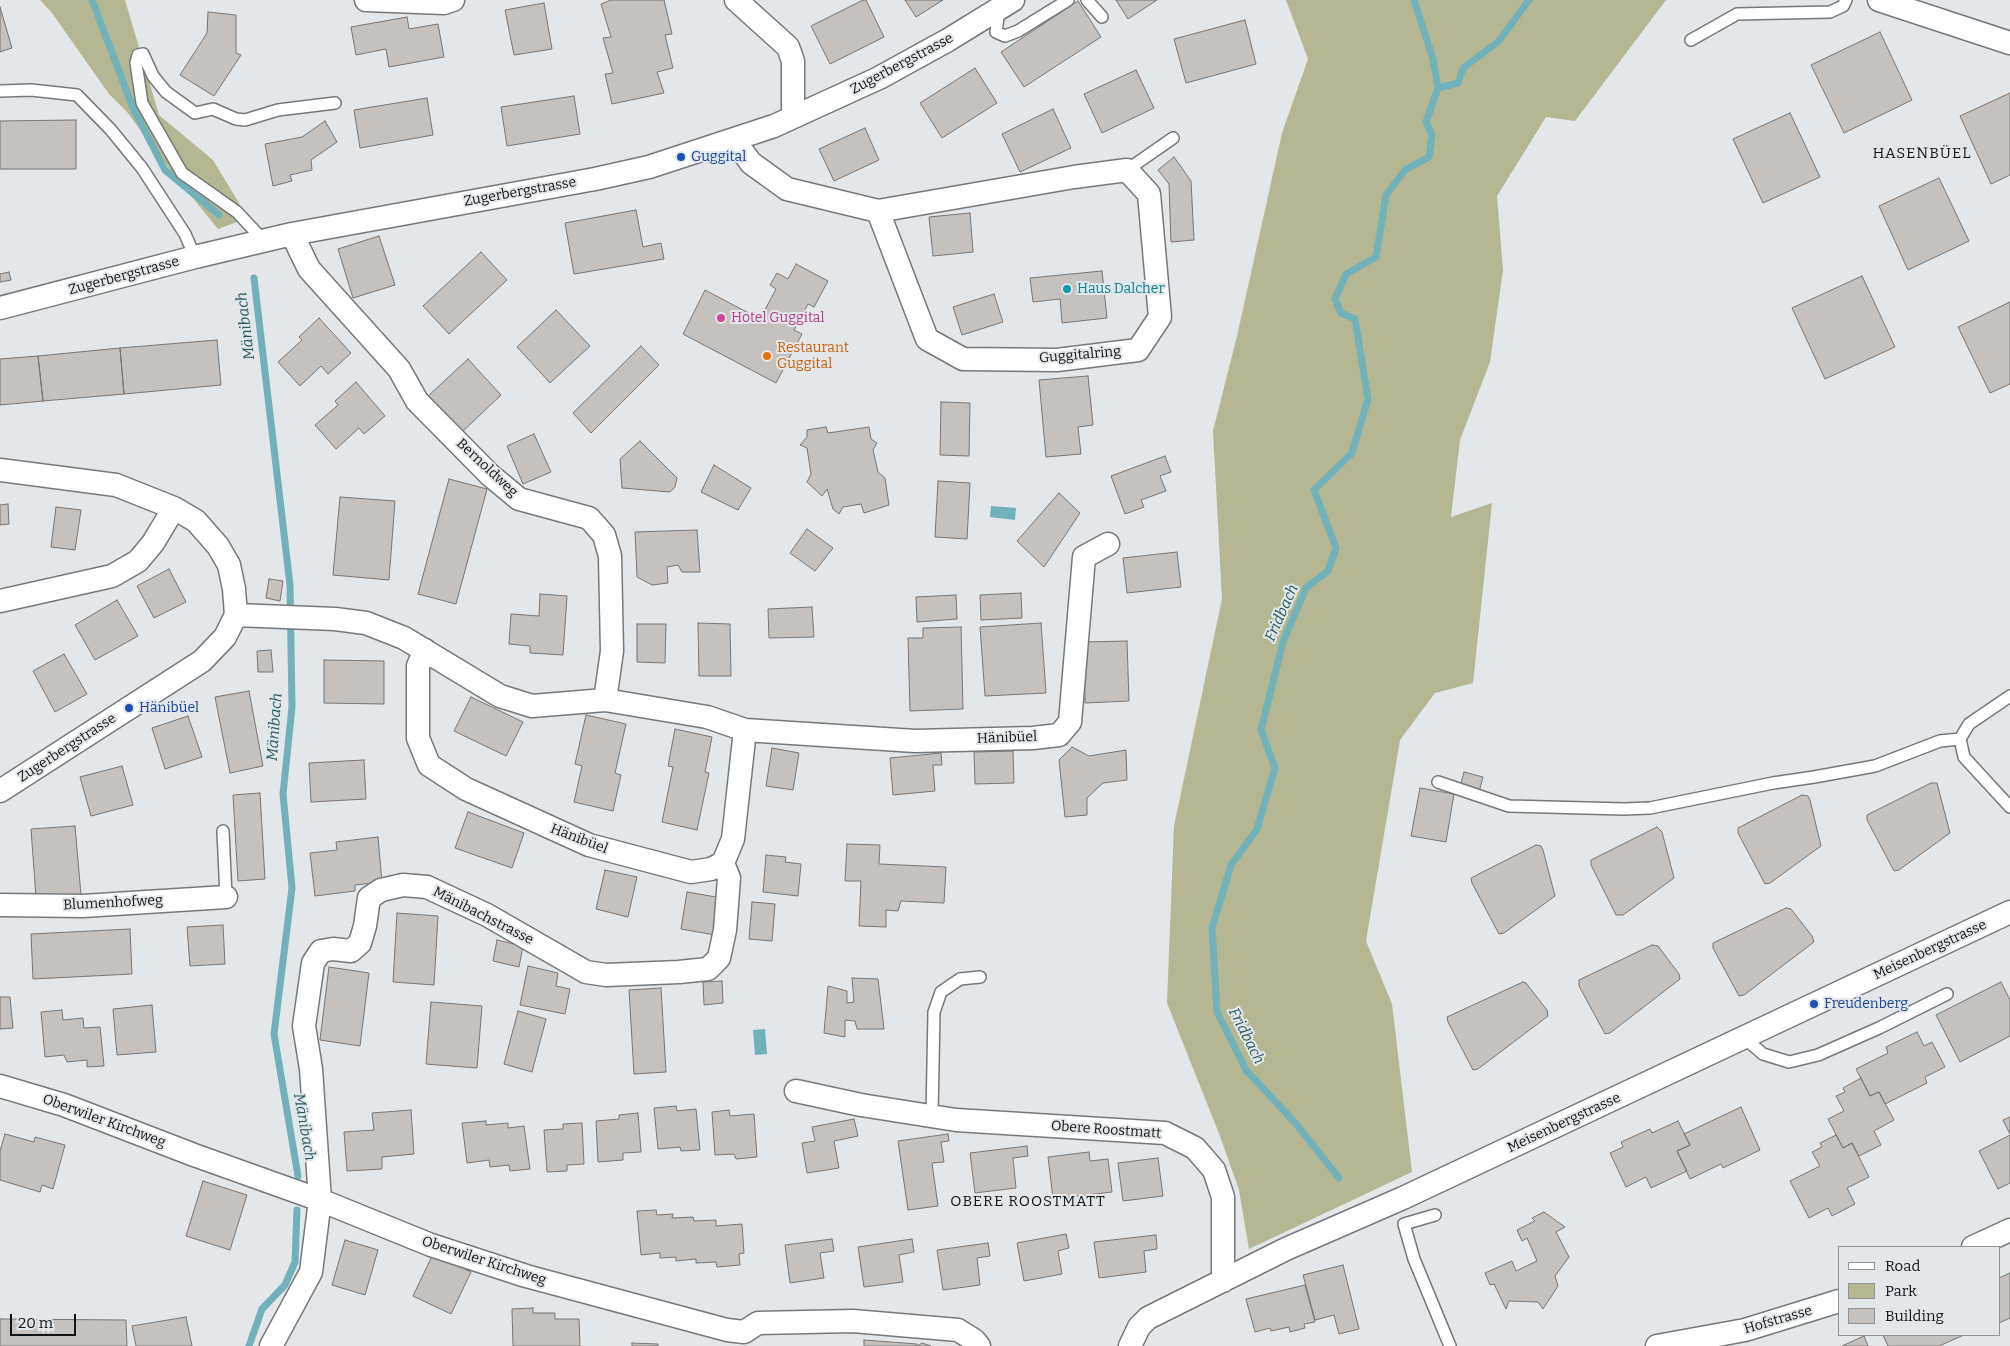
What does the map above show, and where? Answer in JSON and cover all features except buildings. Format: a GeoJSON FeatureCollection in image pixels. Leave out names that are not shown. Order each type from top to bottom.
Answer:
{"type":"FeatureCollection","features":[{"type":"Feature","properties":{"kind":"street"},"geometry":{"type":"LineString","coordinates":[[366,0],[444,2],[453,0]]}},
{"type":"Feature","properties":{"kind":"street"},"geometry":{"type":"LineString","coordinates":[[736,0],[788,47],[793,61],[793,118]]}},
{"type":"Feature","properties":{"kind":"street"},"geometry":{"type":"LineString","coordinates":[[1879,0],[2010,43]]}},
{"type":"Feature","properties":{"kind":"street","name":"Zugerbergstrasse"},"geometry":{"type":"LineString","coordinates":[[0,308],[195,257],[292,234],[595,179],[649,167],[734,140],[793,118],[880,78],[1006,5]]}},
{"type":"Feature","properties":{"kind":"street"},"geometry":{"type":"LineString","coordinates":[[734,140],[751,163],[787,189],[878,211],[1074,176],[1127,170]]}},
{"type":"Feature","properties":{"kind":"street","name":"Guggitalring"},"geometry":{"type":"LineString","coordinates":[[878,211],[927,339],[963,359],[1057,360],[1138,350],[1160,317],[1149,194],[1127,170]]}},
{"type":"Feature","properties":{"kind":"street","name":"Bernoldweg"},"geometry":{"type":"LineString","coordinates":[[292,234],[309,269],[399,369],[417,401],[490,475],[519,499],[589,518],[604,535],[610,556],[612,651],[605,700]]}},
{"type":"Feature","properties":{"kind":"street"},"geometry":{"type":"LineString","coordinates":[[0,470],[116,485],[174,508],[196,521],[218,546],[229,565],[234,589],[236,615]]}},
{"type":"Feature","properties":{"kind":"street"},"geometry":{"type":"LineString","coordinates":[[0,601],[112,576],[138,561],[154,543],[174,508]]}},
{"type":"Feature","properties":{"kind":"street","name":"Hänibüel"},"geometry":{"type":"LineString","coordinates":[[236,615],[307,617],[366,623],[404,638],[500,696],[532,706],[605,700],[707,717],[745,730],[915,741],[1033,738],[1059,735],[1070,722],[1084,557],[1108,544]]}},
{"type":"Feature","properties":{"kind":"street","name":"Zugerbergstrasse"},"geometry":{"type":"LineString","coordinates":[[0,791],[202,661],[224,637],[236,615]]}},
{"type":"Feature","properties":{"kind":"street","name":"Hänibüel"},"geometry":{"type":"LineString","coordinates":[[425,650],[418,666],[418,738],[429,764],[466,789],[589,845],[691,872],[711,869],[723,863]]}},
{"type":"Feature","properties":{"kind":"street"},"geometry":{"type":"LineString","coordinates":[[723,863],[733,839],[745,730]]}},
{"type":"Feature","properties":{"kind":"street","name":"Mänibachstrasse"},"geometry":{"type":"LineString","coordinates":[[272,1346],[311,1272],[320,1200],[311,1069],[304,1026],[313,963],[321,951],[333,949],[351,951],[360,943],[366,926],[369,898],[381,890],[403,885],[427,887],[487,915],[586,972],[606,975],[679,972],[708,969],[719,958],[729,878],[723,863]]}},
{"type":"Feature","properties":{"kind":"street","name":"Blumenhofweg"},"geometry":{"type":"LineString","coordinates":[[0,905],[83,906],[226,897]]}},
{"type":"Feature","properties":{"kind":"street","name":"Meisenbergstrasse"},"geometry":{"type":"LineString","coordinates":[[1130,1346],[1140,1327],[1148,1318],[1286,1249],[1403,1198],[2010,912]]}},
{"type":"Feature","properties":{"kind":"street","name":"Oberwiler Kirchweg"},"geometry":{"type":"LineString","coordinates":[[0,1086],[64,1104],[194,1155],[320,1200],[430,1245],[526,1276],[727,1330],[743,1339],[758,1323],[853,1321],[958,1330],[974,1340],[979,1346]]}},
{"type":"Feature","properties":{"kind":"street","name":"Obere Roostmatt"},"geometry":{"type":"LineString","coordinates":[[796,1091],[861,1105],[956,1120],[1165,1133],[1195,1148],[1214,1170],[1223,1197],[1222,1281]]}},
{"type":"Feature","properties":{"kind":"street"},"geometry":{"type":"LineString","coordinates":[[1975,1246],[2010,1230]]}},
{"type":"Feature","properties":{"kind":"street","name":"Hofstrasse"},"geometry":{"type":"LineString","coordinates":[[1657,1346],[1726,1340],[1838,1302]]}},
{"type":"Feature","properties":{"kind":"lane"},"geometry":{"type":"LineString","coordinates":[[1006,5],[996,32],[1005,36],[1018,31],[1068,0]]}},
{"type":"Feature","properties":{"kind":"lane"},"geometry":{"type":"LineString","coordinates":[[1087,0],[1102,17]]}},
{"type":"Feature","properties":{"kind":"lane"},"geometry":{"type":"LineString","coordinates":[[1691,40],[1737,14],[1830,12],[1843,6],[1846,0]]}},
{"type":"Feature","properties":{"kind":"lane"},"geometry":{"type":"LineString","coordinates":[[260,242],[237,212],[182,173],[142,103],[136,63],[138,55],[143,54],[153,76],[166,92],[195,113],[213,108],[236,120],[245,120],[278,110],[335,103]]}},
{"type":"Feature","properties":{"kind":"lane"},"geometry":{"type":"LineString","coordinates":[[0,91],[31,90],[77,95],[112,130],[142,168],[185,234],[195,257]]}},
{"type":"Feature","properties":{"kind":"lane"},"geometry":{"type":"LineString","coordinates":[[1127,170],[1173,138]]}},
{"type":"Feature","properties":{"kind":"lane"},"geometry":{"type":"LineString","coordinates":[[2010,696],[1969,724],[1960,739],[1964,757],[2010,807]]}},
{"type":"Feature","properties":{"kind":"lane"},"geometry":{"type":"LineString","coordinates":[[1438,782],[1509,806],[1650,808],[1773,783],[1875,766],[1940,741],[1960,739]]}},
{"type":"Feature","properties":{"kind":"lane"},"geometry":{"type":"LineString","coordinates":[[223,831],[226,897]]}},
{"type":"Feature","properties":{"kind":"lane"},"geometry":{"type":"LineString","coordinates":[[932,1116],[934,1012],[941,992],[960,979],[980,977]]}},
{"type":"Feature","properties":{"kind":"lane"},"geometry":{"type":"LineString","coordinates":[[1743,1037],[1763,1054],[1789,1062],[1818,1055],[1879,1028],[1947,994]]}},
{"type":"Feature","properties":{"kind":"lane"},"geometry":{"type":"LineString","coordinates":[[1435,1215],[1404,1224],[1414,1259],[1450,1346]]}},
{"type":"Feature","properties":{"kind":"green space"},"geometry":{"type":"Polygon","coordinates":[[[40,0],[125,0],[159,115],[213,160],[248,218],[218,229],[127,112],[109,94],[52,13],[40,0]]]}},
{"type":"Feature","properties":{"kind":"green space"},"geometry":{"type":"Polygon","coordinates":[[[1286,0],[1666,0],[1575,121],[1546,117],[1497,196],[1503,270],[1490,362],[1460,440],[1451,517],[1492,503],[1473,683],[1435,693],[1400,740],[1366,941],[1392,1004],[1412,1172],[1249,1249],[1239,1190],[1220,1136],[1167,1003],[1174,826],[1222,599],[1213,431],[1237,336],[1282,133],[1308,59],[1286,0]]]}},
{"type":"Feature","properties":{"kind":"water"},"geometry":{"type":"Polygon","coordinates":[[[991,506],[1016,508],[1015,520],[990,517],[991,506]]]}},
{"type":"Feature","properties":{"kind":"water"},"geometry":{"type":"Polygon","coordinates":[[[765,1029],[767,1054],[755,1055],[753,1030],[765,1029]]]}},
{"type":"Feature","properties":{"kind":"waterway","name":"Mänibach"},"geometry":{"type":"LineString","coordinates":[[92,0],[133,108],[165,170],[219,215]]}},
{"type":"Feature","properties":{"kind":"waterway","name":"Fridbach"},"geometry":{"type":"LineString","coordinates":[[1339,1178],[1297,1125],[1246,1070],[1217,1012],[1212,928],[1231,865],[1257,829],[1275,768],[1261,730],[1283,642],[1306,588],[1328,571],[1336,548],[1314,490],[1352,453],[1368,399],[1355,319],[1341,313],[1335,299],[1346,274],[1376,257],[1386,195],[1405,170],[1429,157],[1432,135],[1426,122],[1438,88],[1433,59],[1414,0]]}},
{"type":"Feature","properties":{"kind":"waterway"},"geometry":{"type":"LineString","coordinates":[[1438,88],[1458,83],[1463,68],[1498,42],[1529,0]]}},
{"type":"Feature","properties":{"kind":"waterway","name":"Mänibach"},"geometry":{"type":"LineString","coordinates":[[254,278],[290,585],[292,707],[283,794],[292,888],[274,1034],[298,1176]]}},
{"type":"Feature","properties":{"kind":"waterway","name":"Mänibach"},"geometry":{"type":"LineString","coordinates":[[249,1346],[262,1309],[285,1285],[295,1262],[297,1210]]}},
{"type":"Feature","properties":{"kind":"place","name":"Guggital"},"geometry":{"type":"Point","coordinates":[681,157]}},
{"type":"Feature","properties":{"kind":"place","name":"Haus Dalcher"},"geometry":{"type":"Point","coordinates":[1067,289]}},
{"type":"Feature","properties":{"kind":"place","name":"Hotel Guggital"},"geometry":{"type":"Point","coordinates":[721,318]}},
{"type":"Feature","properties":{"kind":"place","name":"Restaurant Guggital"},"geometry":{"type":"Point","coordinates":[767,356]}},
{"type":"Feature","properties":{"kind":"place","name":"Hänibüel"},"geometry":{"type":"Point","coordinates":[129,708]}},
{"type":"Feature","properties":{"kind":"place","name":"Freudenberg"},"geometry":{"type":"Point","coordinates":[1814,1004]}},
{"type":"Feature","properties":{"kind":"district","name":"HASENBÜEL"},"geometry":{"type":"Point","coordinates":[1922,154]}},
{"type":"Feature","properties":{"kind":"district","name":"OBERE ROOSTMATT"},"geometry":{"type":"Point","coordinates":[1028,1202]}}]}
